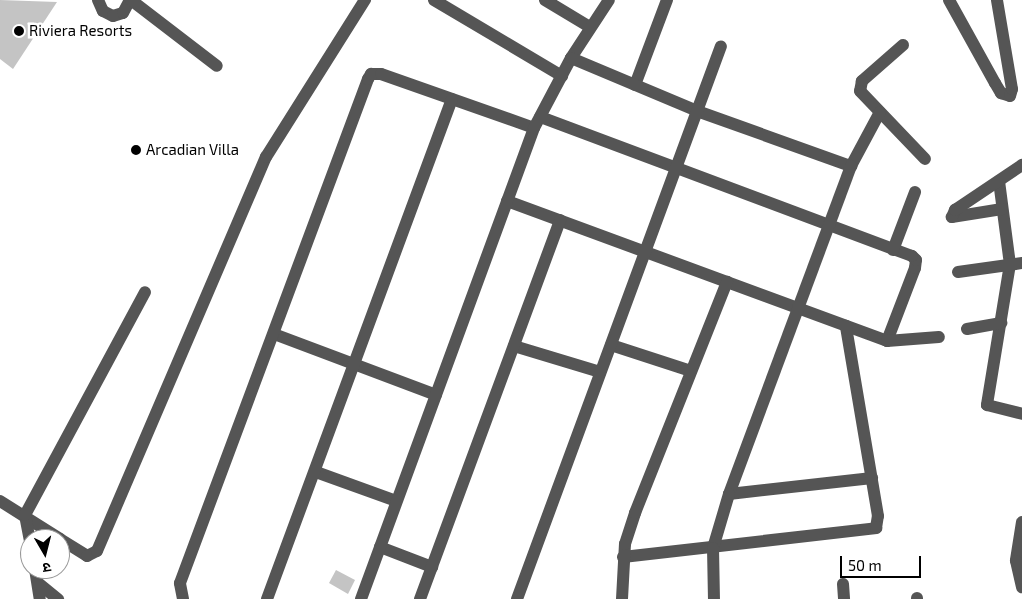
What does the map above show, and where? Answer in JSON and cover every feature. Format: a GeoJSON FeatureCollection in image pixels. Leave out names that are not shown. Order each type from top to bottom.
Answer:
{"type":"FeatureCollection","features":[{"type":"Feature","properties":{"kind":"street"},"geometry":{"type":"LineString","coordinates":[[97,0],[103,11],[112,16],[123,13],[131,0],[217,66]]}},
{"type":"Feature","properties":{"kind":"street"},"geometry":{"type":"LineString","coordinates":[[70,545],[87,556],[97,551],[266,157],[365,0]]}},
{"type":"Feature","properties":{"kind":"street"},"geometry":{"type":"LineString","coordinates":[[434,0],[562,76]]}},
{"type":"Feature","properties":{"kind":"street"},"geometry":{"type":"LineString","coordinates":[[545,0],[590,28]]}},
{"type":"Feature","properties":{"kind":"street"},"geometry":{"type":"LineString","coordinates":[[361,599],[537,123],[571,58],[609,0]]}},
{"type":"Feature","properties":{"kind":"street"},"geometry":{"type":"LineString","coordinates":[[635,85],[668,0]]}},
{"type":"Feature","properties":{"kind":"street"},"geometry":{"type":"LineString","coordinates":[[949,0],[998,88],[1005,96],[1010,96],[1012,89],[997,0]]}},
{"type":"Feature","properties":{"kind":"street"},"geometry":{"type":"LineString","coordinates":[[903,45],[860,86],[862,94],[925,159]]}},
{"type":"Feature","properties":{"kind":"street"},"geometry":{"type":"LineString","coordinates":[[517,599],[600,372],[647,253],[721,46]]}},
{"type":"Feature","properties":{"kind":"street"},"geometry":{"type":"LineString","coordinates":[[571,58],[697,111],[851,166]]}},
{"type":"Feature","properties":{"kind":"street"},"geometry":{"type":"LineString","coordinates":[[183,599],[180,583],[368,79],[372,74],[381,74],[452,99],[537,123],[676,168],[912,256],[916,264],[887,341]]}},
{"type":"Feature","properties":{"kind":"street"},"geometry":{"type":"LineString","coordinates":[[267,599],[316,472],[452,99]]}},
{"type":"Feature","properties":{"kind":"street"},"geometry":{"type":"LineString","coordinates":[[714,599],[713,548],[729,494],[851,166],[880,112]]}},
{"type":"Feature","properties":{"kind":"street"},"geometry":{"type":"LineString","coordinates":[[1002,209],[952,217],[955,210],[1022,165]]}},
{"type":"Feature","properties":{"kind":"street"},"geometry":{"type":"LineString","coordinates":[[999,181],[1002,209],[1016,264],[1001,323],[986,405],[1022,414]]}},
{"type":"Feature","properties":{"kind":"street"},"geometry":{"type":"LineString","coordinates":[[893,250],[915,192]]}},
{"type":"Feature","properties":{"kind":"street"},"geometry":{"type":"LineString","coordinates":[[507,201],[887,341],[939,337]]}},
{"type":"Feature","properties":{"kind":"street"},"geometry":{"type":"LineString","coordinates":[[420,599],[560,220]]}},
{"type":"Feature","properties":{"kind":"street"},"geometry":{"type":"LineString","coordinates":[[958,272],[1016,264]]}},
{"type":"Feature","properties":{"kind":"street"},"geometry":{"type":"LineString","coordinates":[[622,599],[623,556],[635,513],[727,282]]}},
{"type":"Feature","properties":{"kind":"street"},"geometry":{"type":"LineString","coordinates":[[28,529],[25,515],[145,292]]}},
{"type":"Feature","properties":{"kind":"street"},"geometry":{"type":"LineString","coordinates":[[967,329],[1001,323]]}},
{"type":"Feature","properties":{"kind":"street"},"geometry":{"type":"LineString","coordinates":[[623,556],[713,548],[876,528],[878,516],[846,326]]}},
{"type":"Feature","properties":{"kind":"street"},"geometry":{"type":"LineString","coordinates":[[274,334],[436,395]]}},
{"type":"Feature","properties":{"kind":"street"},"geometry":{"type":"LineString","coordinates":[[611,345],[691,371]]}},
{"type":"Feature","properties":{"kind":"street"},"geometry":{"type":"LineString","coordinates":[[514,346],[600,372]]}},
{"type":"Feature","properties":{"kind":"street"},"geometry":{"type":"LineString","coordinates":[[316,472],[396,501]]}},
{"type":"Feature","properties":{"kind":"street"},"geometry":{"type":"LineString","coordinates":[[729,494],[872,478]]}},
{"type":"Feature","properties":{"kind":"street"},"geometry":{"type":"LineString","coordinates":[[0,501],[45,529]]}},
{"type":"Feature","properties":{"kind":"street"},"geometry":{"type":"LineString","coordinates":[[1022,522],[1016,561],[1022,587]]}},
{"type":"Feature","properties":{"kind":"street"},"geometry":{"type":"LineString","coordinates":[[380,547],[432,567]]}},
{"type":"Feature","properties":{"kind":"street"},"geometry":{"type":"LineString","coordinates":[[37,579],[40,599]]}},
{"type":"Feature","properties":{"kind":"street"},"geometry":{"type":"LineString","coordinates":[[38,584],[58,599]]}},
{"type":"Feature","properties":{"kind":"street"},"geometry":{"type":"LineString","coordinates":[[843,584],[844,599]]}},
{"type":"Feature","properties":{"kind":"building","name":"Riviera Resorts"},"geometry":{"type":"Polygon","coordinates":[[[0,0],[57,2],[13,69],[0,59],[0,0]]]}},
{"type":"Feature","properties":{"kind":"building"},"geometry":{"type":"Polygon","coordinates":[[[336,570],[355,580],[348,594],[329,583],[336,570]]]}},
{"type":"Feature","properties":{"kind":"place","name":"Riviera Resorts"},"geometry":{"type":"Point","coordinates":[19,31]}},
{"type":"Feature","properties":{"kind":"place","name":"Arcadian Villa"},"geometry":{"type":"Point","coordinates":[136,150]}}]}
